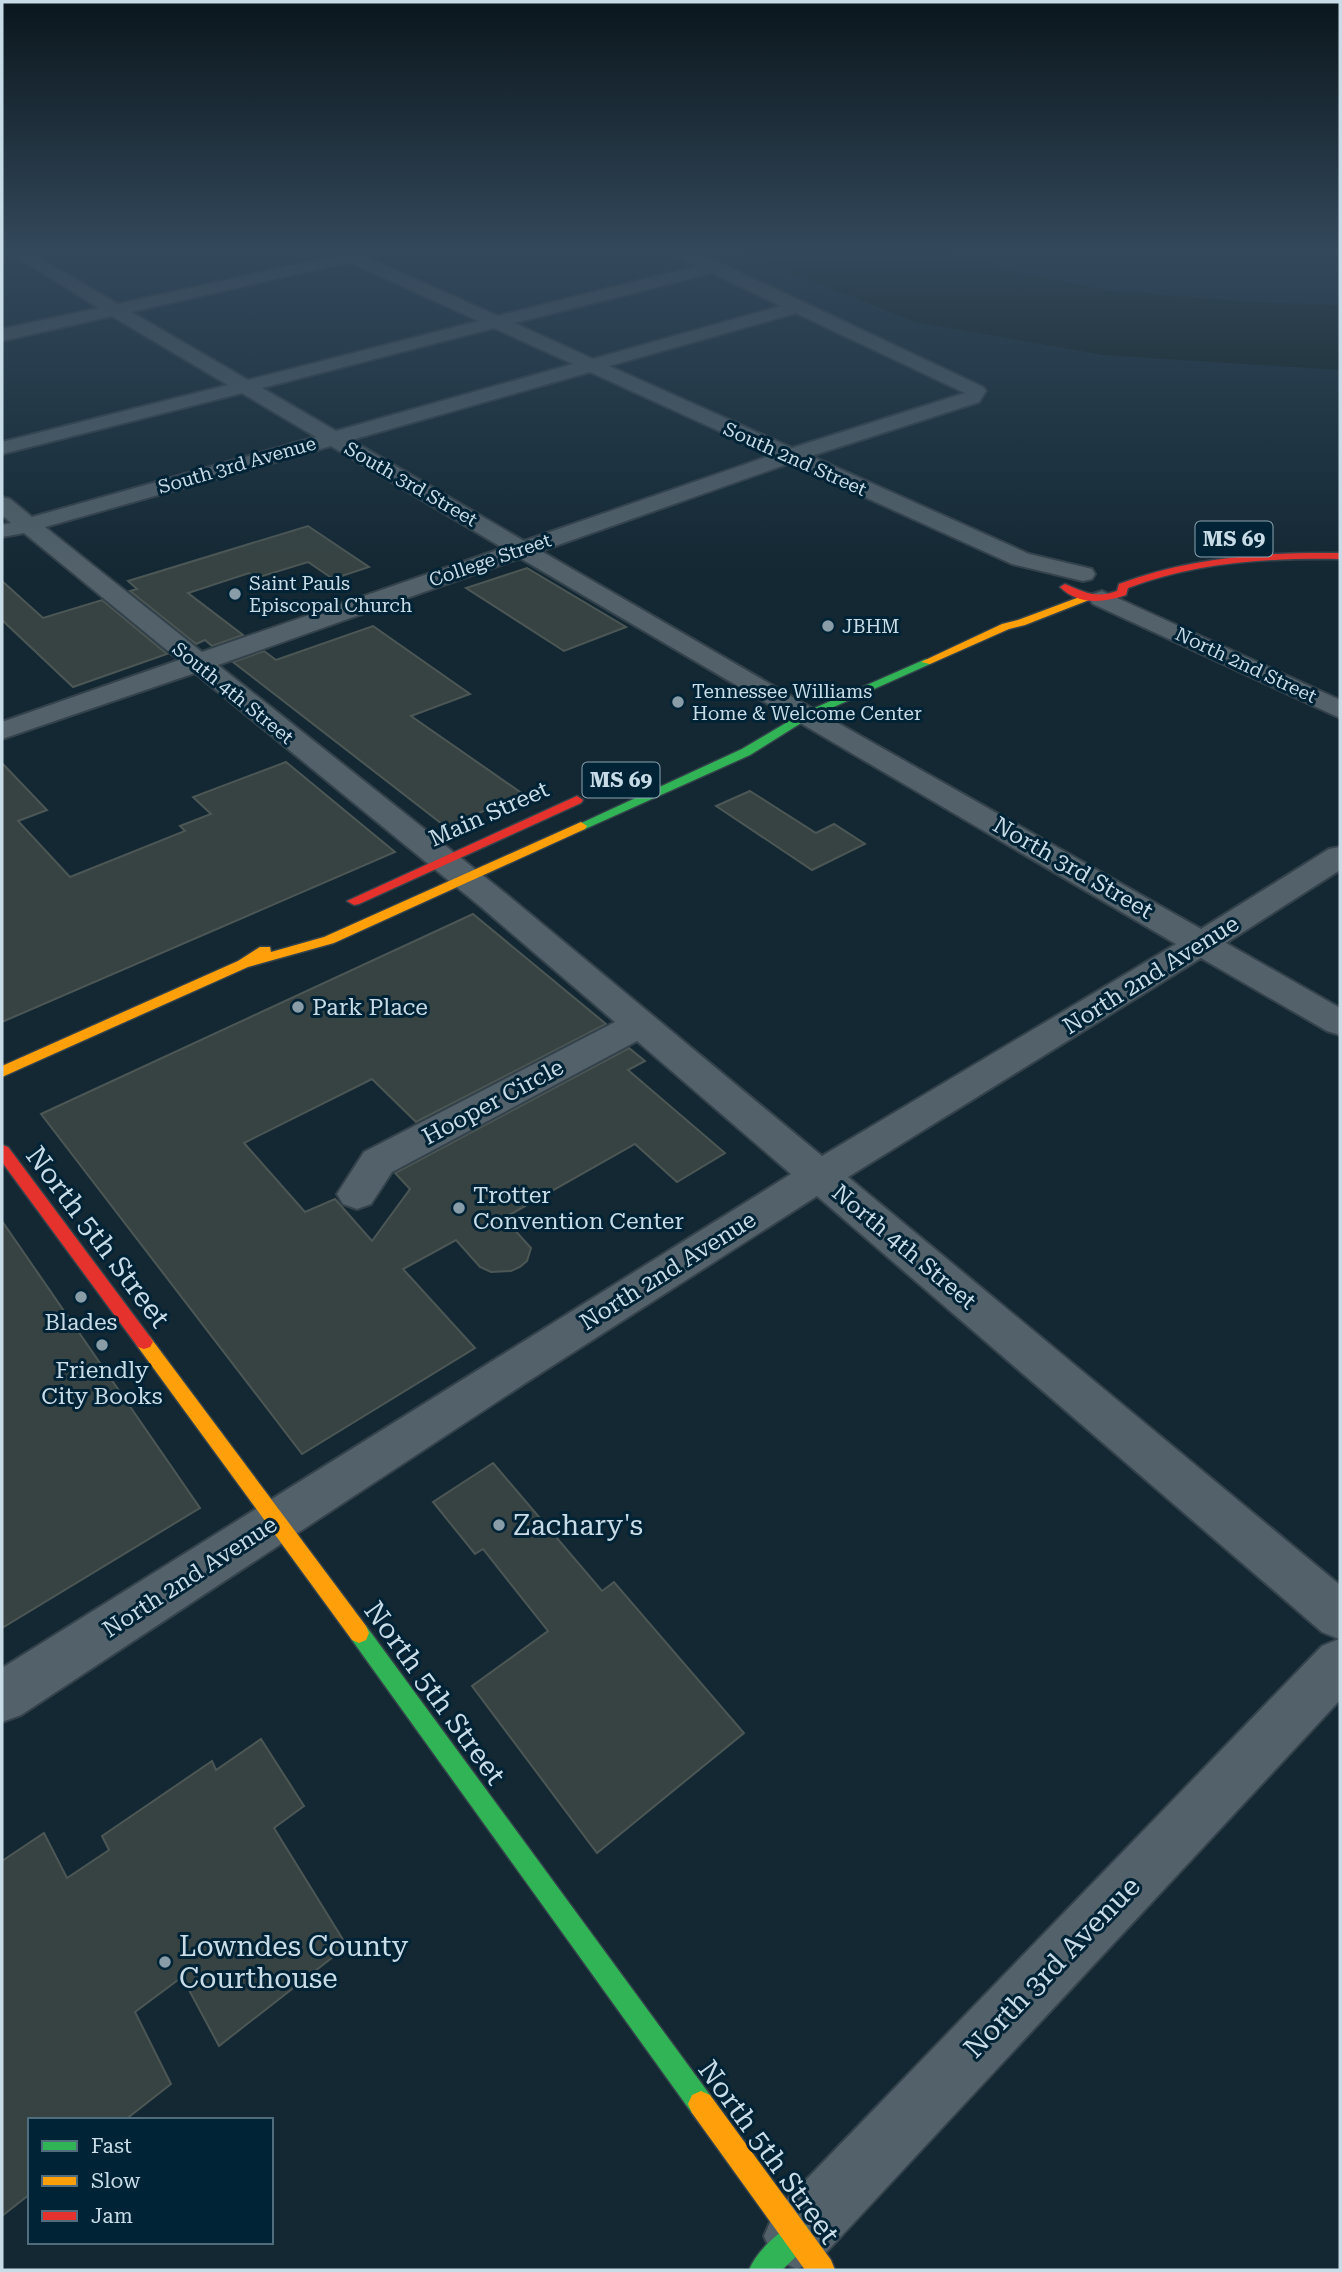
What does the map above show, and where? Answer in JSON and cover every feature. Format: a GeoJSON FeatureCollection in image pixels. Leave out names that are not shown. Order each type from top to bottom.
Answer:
{"type":"FeatureCollection","features":[{"type":"Feature","properties":{"kind":"main road","name":"Main Street"},"geometry":{"type":"LineString","coordinates":[[1006,626],[1010,618],[1097,584],[1200,564],[1297,555],[1340,556]]}},
{"type":"Feature","properties":{"kind":"main road","name":"Main Street"},"geometry":{"type":"LineString","coordinates":[[336,909],[454,869],[747,752],[805,716],[1006,626],[1021,623],[1151,559]]}},
{"type":"Feature","properties":{"kind":"main road","name":"Main Street"},"geometry":{"type":"LineString","coordinates":[[757,728],[805,716]]}},
{"type":"Feature","properties":{"kind":"main road","name":"Main Street"},"geometry":{"type":"LineString","coordinates":[[2,1072],[243,964],[329,940],[596,792]]}},
{"type":"Feature","properties":{"kind":"main road","name":"Main Street"},"geometry":{"type":"LineString","coordinates":[[243,964],[288,935]]}},
{"type":"Feature","properties":{"kind":"main road","name":"North 5th Street"},"geometry":{"type":"LineString","coordinates":[[2,1152],[278,1521],[794,2259]]}},
{"type":"Feature","properties":{"kind":"street","name":"South 3rd Street"},"geometry":{"type":"LineString","coordinates":[[195,358],[805,716]]}},
{"type":"Feature","properties":{"kind":"street"},"geometry":{"type":"LineString","coordinates":[[2,448],[358,358]]}},
{"type":"Feature","properties":{"kind":"street","name":"South 2nd Street"},"geometry":{"type":"LineString","coordinates":[[572,358],[1021,559],[1097,584]]}},
{"type":"Feature","properties":{"kind":"street","name":"South 3rd Avenue"},"geometry":{"type":"LineString","coordinates":[[2,532],[612,358]]}},
{"type":"Feature","properties":{"kind":"street","name":"College Street"},"geometry":{"type":"LineString","coordinates":[[2,731],[789,456],[972,398],[976,391],[905,358]]}},
{"type":"Feature","properties":{"kind":"street","name":"South 4th Street"},"geometry":{"type":"LineString","coordinates":[[2,504],[454,869]]}},
{"type":"Feature","properties":{"kind":"street","name":"North 2nd Street"},"geometry":{"type":"LineString","coordinates":[[1097,584],[1151,620],[1340,710]]}},
{"type":"Feature","properties":{"kind":"street","name":"North 3rd Street"},"geometry":{"type":"LineString","coordinates":[[805,716],[1340,1023]]}},
{"type":"Feature","properties":{"kind":"street","name":"North 2nd Avenue"},"geometry":{"type":"LineString","coordinates":[[2,1697],[820,1176],[1204,943],[1340,856]]}},
{"type":"Feature","properties":{"kind":"street","name":"North 4th Street"},"geometry":{"type":"LineString","coordinates":[[454,869],[1340,1616]]}},
{"type":"Feature","properties":{"kind":"street","name":"Hooper Circle"},"geometry":{"type":"LineString","coordinates":[[357,1194],[378,1162],[641,1024]]}},
{"type":"Feature","properties":{"kind":"street","name":"North 3rd Avenue"},"geometry":{"type":"LineString","coordinates":[[794,2259],[1340,1663]]}},
{"type":"Feature","properties":{"kind":"shaded area"},"geometry":{"type":"Polygon","coordinates":[[[1151,358],[1340,358],[1340,370],[1151,358]]]}},
{"type":"Feature","properties":{"kind":"building"},"geometry":{"type":"Polygon","coordinates":[[[308,526],[369,567],[333,579],[308,562],[256,578],[249,573],[188,593],[243,635],[212,646],[205,640],[196,644],[130,591],[137,589],[128,581],[308,526]]]}},
{"type":"Feature","properties":{"kind":"building"},"geometry":{"type":"Polygon","coordinates":[[[527,568],[626,627],[564,651],[466,588],[527,568]]]}},
{"type":"Feature","properties":{"kind":"building"},"geometry":{"type":"Polygon","coordinates":[[[2,581],[43,618],[102,600],[167,654],[73,687],[2,620],[2,581]]]}},
{"type":"Feature","properties":{"kind":"building"},"geometry":{"type":"Polygon","coordinates":[[[373,626],[470,694],[411,716],[523,794],[446,827],[233,662],[264,651],[276,660],[373,626]]]}},
{"type":"Feature","properties":{"kind":"building"},"geometry":{"type":"Polygon","coordinates":[[[286,762],[395,852],[2,1022],[2,763],[47,810],[18,821],[70,877],[185,831],[180,826],[211,814],[193,797],[286,762]]]}},
{"type":"Feature","properties":{"kind":"building"},"geometry":{"type":"Polygon","coordinates":[[[750,791],[816,833],[834,824],[865,844],[812,870],[716,806],[750,791]]]}},
{"type":"Feature","properties":{"kind":"building"},"geometry":{"type":"Polygon","coordinates":[[[473,914],[606,1024],[416,1122],[372,1079],[244,1143],[305,1212],[335,1199],[372,1241],[410,1189],[395,1173],[629,1048],[645,1061],[628,1070],[725,1153],[677,1182],[635,1144],[504,1218],[531,1248],[527,1261],[520,1267],[511,1271],[491,1272],[480,1267],[456,1240],[403,1269],[475,1348],[302,1454],[41,1114],[473,914]]]}},
{"type":"Feature","properties":{"kind":"building"},"geometry":{"type":"Polygon","coordinates":[[[2,1221],[200,1508],[2,1628],[2,1221]]]}},
{"type":"Feature","properties":{"kind":"building"},"geometry":{"type":"Polygon","coordinates":[[[493,1463],[602,1591],[614,1582],[744,1733],[597,1853],[472,1686],[548,1631],[483,1549],[475,1554],[433,1502],[493,1463]]]}},
{"type":"Feature","properties":{"kind":"building","name":"Lowndes County Courthouse"},"geometry":{"type":"Polygon","coordinates":[[[261,1739],[304,1806],[274,1828],[347,1946],[219,2046],[182,1977],[135,2012],[171,2084],[128,2118],[28,2118],[28,2196],[2,2216],[2,1861],[44,1833],[67,1878],[109,1850],[102,1836],[212,1761],[216,1770],[261,1739]]]}},
{"type":"Feature","properties":{"kind":"traffic: fast"},"geometry":{"type":"LineString","coordinates":[[581,826],[746,752],[805,716],[926,662]]}},
{"type":"Feature","properties":{"kind":"traffic: fast"},"geometry":{"type":"LineString","coordinates":[[359,1633],[701,2104]]}},
{"type":"Feature","properties":{"kind":"traffic: fast"},"geometry":{"type":"LineString","coordinates":[[763,2270],[797,2236]]}},
{"type":"Feature","properties":{"kind":"traffic: slow"},"geometry":{"type":"LineString","coordinates":[[926,662],[1006,626],[1021,623],[1085,598]]}},
{"type":"Feature","properties":{"kind":"traffic: slow"},"geometry":{"type":"LineString","coordinates":[[243,964],[329,940],[581,826]]}},
{"type":"Feature","properties":{"kind":"traffic: slow"},"geometry":{"type":"LineString","coordinates":[[2,1072],[243,964],[265,950]]}},
{"type":"Feature","properties":{"kind":"traffic: slow"},"geometry":{"type":"LineString","coordinates":[[144,1342],[359,1633]]}},
{"type":"Feature","properties":{"kind":"traffic: slow"},"geometry":{"type":"LineString","coordinates":[[701,2104],[821,2270]]}},
{"type":"Feature","properties":{"kind":"traffic: jam"},"geometry":{"type":"LineString","coordinates":[[1065,587],[1079,595],[1100,598],[1122,593],[1123,586],[1149,576],[1202,563],[1257,557],[1340,556]]}},
{"type":"Feature","properties":{"kind":"traffic: jam"},"geometry":{"type":"LineString","coordinates":[[354,901],[577,800]]}},
{"type":"Feature","properties":{"kind":"traffic: jam"},"geometry":{"type":"LineString","coordinates":[[2,1151],[144,1342]]}},
{"type":"Feature","properties":{"kind":"place","name":"Saint Pauls Episcopal Church"},"geometry":{"type":"Point","coordinates":[235,594]}},
{"type":"Feature","properties":{"kind":"place","name":"JBHM"},"geometry":{"type":"Point","coordinates":[828,626]}},
{"type":"Feature","properties":{"kind":"place","name":"Tennessee Williams Home & Welcome Center"},"geometry":{"type":"Point","coordinates":[678,702]}},
{"type":"Feature","properties":{"kind":"place","name":"Park Place"},"geometry":{"type":"Point","coordinates":[298,1007]}},
{"type":"Feature","properties":{"kind":"place","name":"Trotter Convention Center"},"geometry":{"type":"Point","coordinates":[459,1208]}},
{"type":"Feature","properties":{"kind":"place","name":"Blades"},"geometry":{"type":"Point","coordinates":[81,1297]}},
{"type":"Feature","properties":{"kind":"place","name":"Friendly City Books"},"geometry":{"type":"Point","coordinates":[102,1345]}},
{"type":"Feature","properties":{"kind":"place","name":"Zachary's"},"geometry":{"type":"Point","coordinates":[499,1525]}},
{"type":"Feature","properties":{"kind":"place","name":"Lowndes County Courthouse"},"geometry":{"type":"Point","coordinates":[165,1962]}}]}
